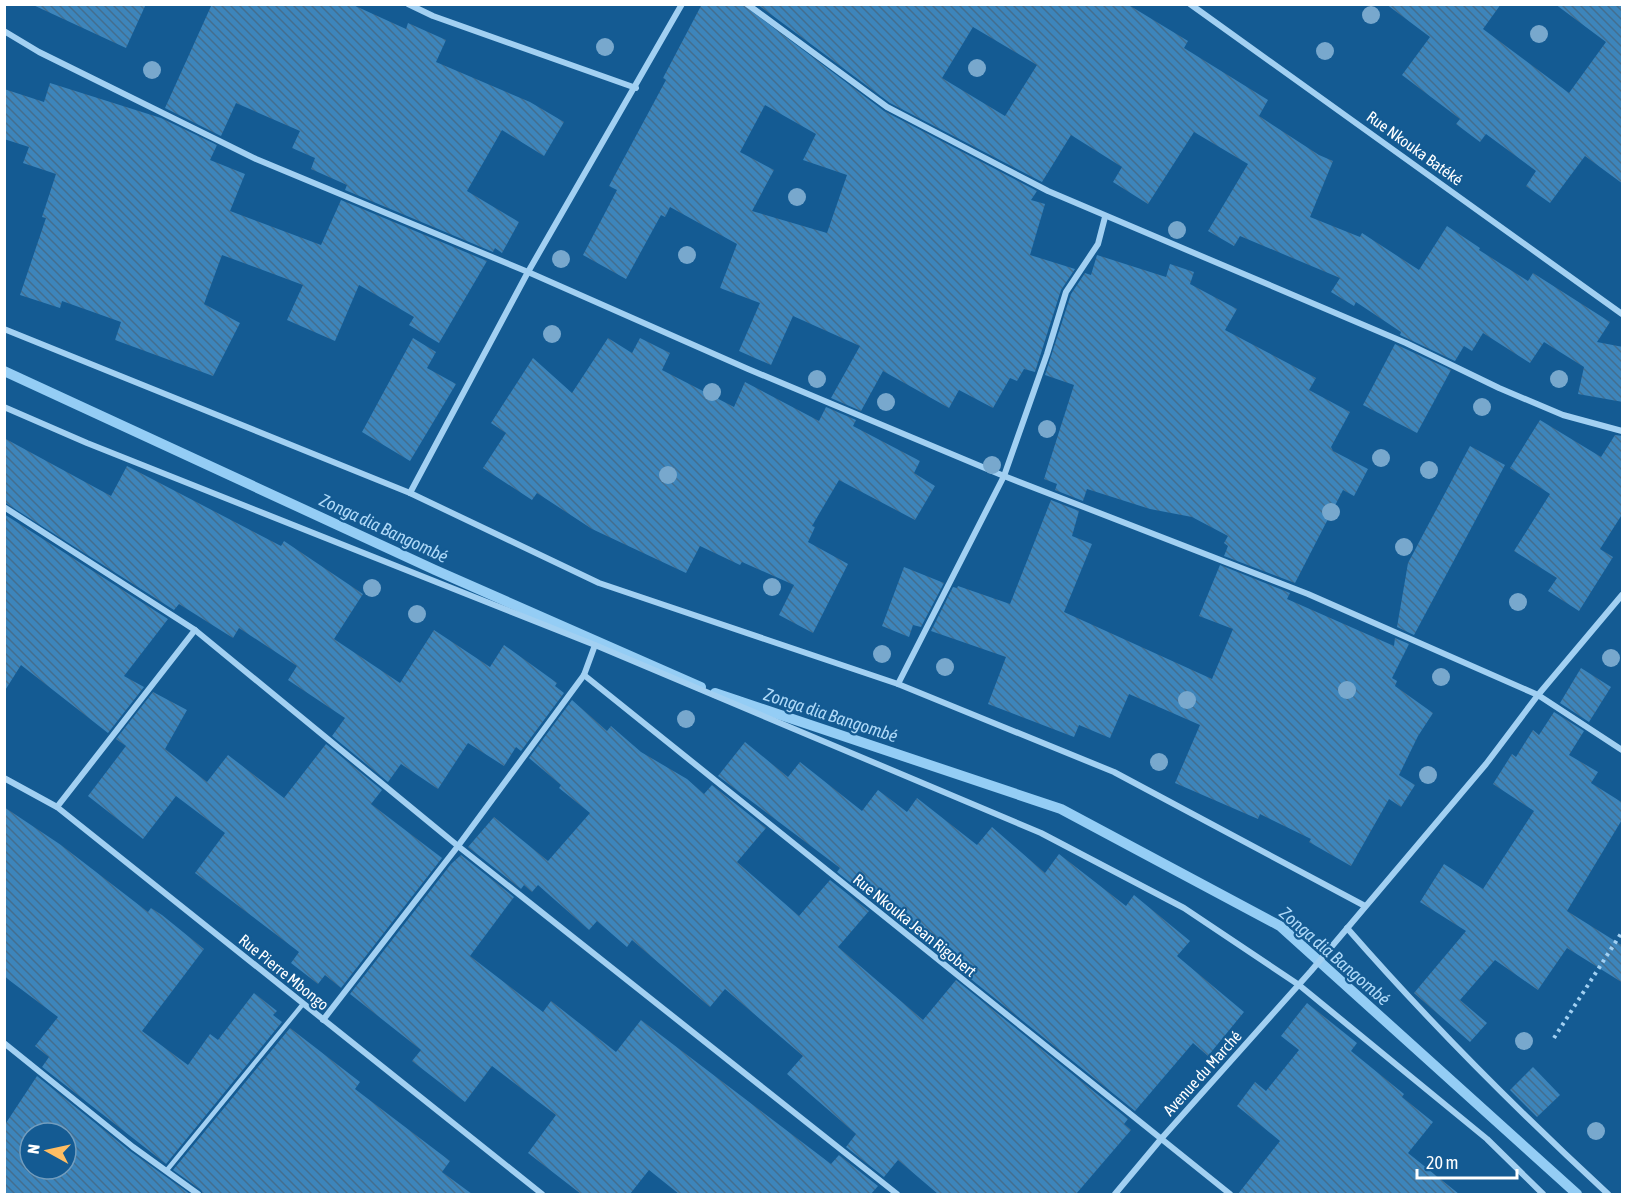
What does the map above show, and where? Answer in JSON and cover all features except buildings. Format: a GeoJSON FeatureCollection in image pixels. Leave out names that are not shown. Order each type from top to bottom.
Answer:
{"type":"FeatureCollection","features":[{"type":"Feature","properties":{"kind":"street"},"geometry":{"type":"LineString","coordinates":[[408,4],[434,16],[636,88]]}},
{"type":"Feature","properties":{"kind":"street"},"geometry":{"type":"LineString","coordinates":[[410,494],[528,272],[636,88],[682,4]]}},
{"type":"Feature","properties":{"kind":"street"},"geometry":{"type":"LineString","coordinates":[[747,4],[887,106],[1048,191],[1406,344],[1563,415],[1623,431]]}},
{"type":"Feature","properties":{"kind":"street","name":"Rue Nkouka Batéké"},"geometry":{"type":"LineString","coordinates":[[1190,4],[1623,314]]}},
{"type":"Feature","properties":{"kind":"street"},"geometry":{"type":"LineString","coordinates":[[4,31],[59,62],[256,159],[528,272],[748,369],[1004,476],[1308,594],[1538,695],[1623,750]]}},
{"type":"Feature","properties":{"kind":"street"},"geometry":{"type":"LineString","coordinates":[[898,684],[1004,476],[1066,292],[1098,244],[1105,217]]}},
{"type":"Feature","properties":{"kind":"street"},"geometry":{"type":"LineString","coordinates":[[4,328],[410,494],[599,583],[898,684],[1114,772],[1365,906]]}},
{"type":"Feature","properties":{"kind":"street"},"geometry":{"type":"LineString","coordinates":[[4,407],[98,447],[595,645],[1041,833],[1184,908],[1299,985],[1487,1139],[1543,1194]]}},
{"type":"Feature","properties":{"kind":"street"},"geometry":{"type":"LineString","coordinates":[[4,507],[195,630],[458,846],[897,1194]]}},
{"type":"Feature","properties":{"kind":"street","name":"Avenue du Marché"},"geometry":{"type":"LineString","coordinates":[[1115,1194],[1311,971],[1486,764],[1538,695],[1623,595]]}},
{"type":"Feature","properties":{"kind":"street"},"geometry":{"type":"LineString","coordinates":[[57,807],[195,630]]}},
{"type":"Feature","properties":{"kind":"street"},"geometry":{"type":"LineString","coordinates":[[323,1020],[458,846],[584,675],[595,645]]}},
{"type":"Feature","properties":{"kind":"street","name":"Rue Nkouka Jean Rigobert"},"geometry":{"type":"LineString","coordinates":[[584,675],[1230,1194]]}},
{"type":"Feature","properties":{"kind":"street","name":"Rue Pierre Mbongo"},"geometry":{"type":"LineString","coordinates":[[4,778],[57,807],[542,1194]]}},
{"type":"Feature","properties":{"kind":"street"},"geometry":{"type":"LineString","coordinates":[[1347,928],[1393,981],[1525,1117],[1608,1194]]}},
{"type":"Feature","properties":{"kind":"street"},"geometry":{"type":"LineString","coordinates":[[4,1043],[133,1147],[198,1194]]}},
{"type":"Feature","properties":{"kind":"lane"},"geometry":{"type":"LineString","coordinates":[[167,1170],[303,1004]]}},
{"type":"Feature","properties":{"kind":"path"},"geometry":{"type":"LineString","coordinates":[[1554,1038],[1623,932]]}},
{"type":"Feature","properties":{"kind":"waterway","name":"Zonga dia Bangombé"},"geometry":{"type":"LineString","coordinates":[[4,371],[435,570],[701,687]]}},
{"type":"Feature","properties":{"kind":"waterway","name":"Zonga dia Bangombé"},"geometry":{"type":"LineString","coordinates":[[715,693],[1061,809],[1280,926],[1577,1194]]}}]}
